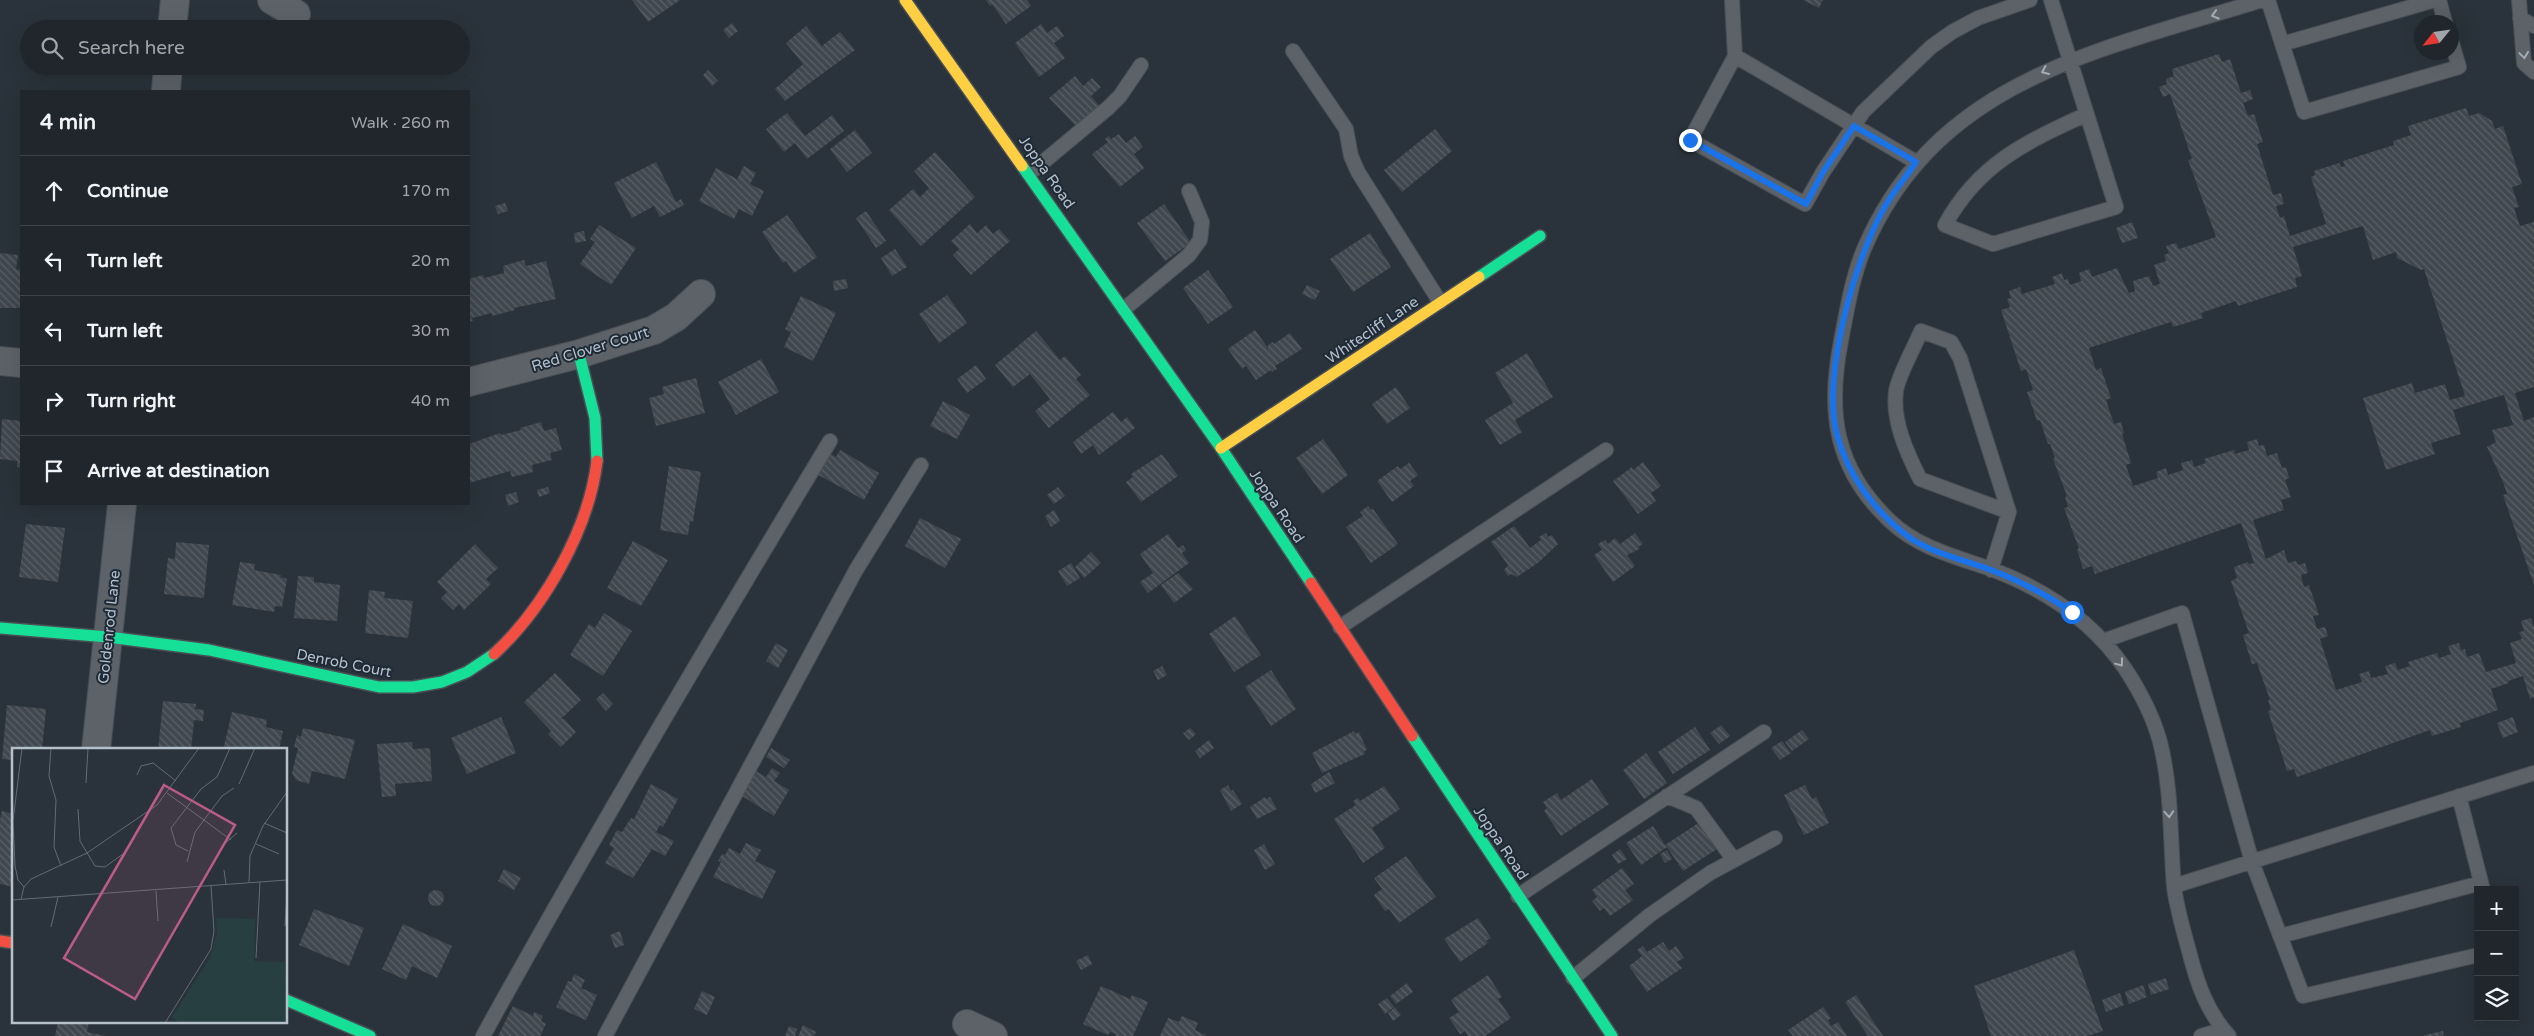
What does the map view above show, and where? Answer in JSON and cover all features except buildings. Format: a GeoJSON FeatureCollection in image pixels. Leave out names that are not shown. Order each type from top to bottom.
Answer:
{"type":"FeatureCollection","features":[{"type":"Feature","properties":{"kind":"street"},"geometry":{"type":"LineString","coordinates":[[173,20],[175,0]]}},
{"type":"Feature","properties":{"kind":"street"},"geometry":{"type":"LineString","coordinates":[[272,0],[296,14]]}},
{"type":"Feature","properties":{"kind":"street","name":"Joppa Road"},"geometry":{"type":"LineString","coordinates":[[906,0],[1221,448],[1612,1036]]}},
{"type":"Feature","properties":{"kind":"street"},"geometry":{"type":"LineString","coordinates":[[166,90],[167,75]]}},
{"type":"Feature","properties":{"kind":"street","name":"Whitecliff Lane"},"geometry":{"type":"LineString","coordinates":[[1221,448],[1540,236]]}},
{"type":"Feature","properties":{"kind":"street","name":"Red Clover Court"},"geometry":{"type":"LineString","coordinates":[[470,382],[579,354],[654,330],[676,317],[701,294]]}},
{"type":"Feature","properties":{"kind":"street","name":"Denrob Court"},"geometry":{"type":"LineString","coordinates":[[0,628],[108,637],[209,650],[379,687],[429,686],[454,679],[494,655],[527,620],[539,602],[582,523],[594,478],[597,432],[591,398],[579,354]]}},
{"type":"Feature","properties":{"kind":"street"},"geometry":{"type":"LineString","coordinates":[[0,361],[20,363]]}},
{"type":"Feature","properties":{"kind":"street","name":"Goldenrod Lane"},"geometry":{"type":"LineString","coordinates":[[96,748],[122,505]]}},
{"type":"Feature","properties":{"kind":"street"},"geometry":{"type":"LineString","coordinates":[[288,1001],[370,1036]]}},
{"type":"Feature","properties":{"kind":"street"},"geometry":{"type":"LineString","coordinates":[[967,1024],[993,1036]]}},
{"type":"Feature","properties":{"kind":"lane"},"geometry":{"type":"LineString","coordinates":[[1732,0],[1735,56],[1690,140],[1806,204],[1823,172],[1863,112],[1931,47],[1952,32],[1978,18],[2030,0]]}},
{"type":"Feature","properties":{"kind":"lane"},"geometry":{"type":"LineString","coordinates":[[2051,0],[2087,114],[2116,207],[1993,244],[1945,226],[1955,207],[1973,185],[2004,157],[2030,140],[2087,114]]}},
{"type":"Feature","properties":{"kind":"lane"},"geometry":{"type":"LineString","coordinates":[[2202,1036],[2226,1033],[2197,984],[2174,886],[2167,784],[2160,743],[2148,707],[2126,669],[2103,640],[2072,612],[2030,585],[1941,553],[1912,539],[1891,522],[1871,500],[1851,472],[1837,434],[1834,402],[1836,367],[1850,292],[1863,251],[1884,207],[1916,162],[1945,134],[1988,101],[2032,77],[2070,60],[2262,0]]}},
{"type":"Feature","properties":{"kind":"lane"},"geometry":{"type":"LineString","coordinates":[[2268,0],[2304,112],[2458,67],[2456,60]]}},
{"type":"Feature","properties":{"kind":"lane"},"geometry":{"type":"LineString","coordinates":[[2282,44],[2435,0]]}},
{"type":"Feature","properties":{"kind":"lane"},"geometry":{"type":"LineString","coordinates":[[2439,0],[2443,15]]}},
{"type":"Feature","properties":{"kind":"lane"},"geometry":{"type":"LineString","coordinates":[[2519,0],[2524,63],[2534,72]]}},
{"type":"Feature","properties":{"kind":"lane"},"geometry":{"type":"LineString","coordinates":[[2520,18],[2534,26]]}},
{"type":"Feature","properties":{"kind":"lane"},"geometry":{"type":"LineString","coordinates":[[1293,51],[1346,129],[1350,156],[1358,172],[1440,302]]}},
{"type":"Feature","properties":{"kind":"lane"},"geometry":{"type":"LineString","coordinates":[[1735,56],[1916,162]]}},
{"type":"Feature","properties":{"kind":"lane"},"geometry":{"type":"LineString","coordinates":[[1030,174],[1108,108],[1120,96],[1141,66]]}},
{"type":"Feature","properties":{"kind":"lane"},"geometry":{"type":"LineString","coordinates":[[1124,308],[1189,255],[1200,240],[1202,222],[1189,191]]}},
{"type":"Feature","properties":{"kind":"lane"},"geometry":{"type":"LineString","coordinates":[[1991,570],[2009,512],[1960,358],[1951,342],[1921,331],[1896,390],[1897,419],[1912,463],[1920,479],[2009,512]]}},
{"type":"Feature","properties":{"kind":"lane"},"geometry":{"type":"LineString","coordinates":[[483,1036],[570,879],[664,717],[830,440]]}},
{"type":"Feature","properties":{"kind":"lane"},"geometry":{"type":"LineString","coordinates":[[1340,627],[1606,450]]}},
{"type":"Feature","properties":{"kind":"lane"},"geometry":{"type":"LineString","coordinates":[[605,1036],[856,570],[921,465]]}},
{"type":"Feature","properties":{"kind":"lane"},"geometry":{"type":"LineString","coordinates":[[2103,640],[2182,613],[2252,862],[2303,996],[2474,956]]}},
{"type":"Feature","properties":{"kind":"lane"},"geometry":{"type":"LineString","coordinates":[[1518,896],[1764,732]]}},
{"type":"Feature","properties":{"kind":"lane"},"geometry":{"type":"LineString","coordinates":[[2174,886],[2534,773]]}},
{"type":"Feature","properties":{"kind":"lane"},"geometry":{"type":"LineString","coordinates":[[1667,796],[1696,808],[1734,860]]}},
{"type":"Feature","properties":{"kind":"lane"},"geometry":{"type":"LineString","coordinates":[[2459,796],[2482,886]]}},
{"type":"Feature","properties":{"kind":"lane"},"geometry":{"type":"LineString","coordinates":[[1573,978],[1650,915],[1710,873],[1775,838]]}},
{"type":"Feature","properties":{"kind":"lane"},"geometry":{"type":"LineString","coordinates":[[2280,936],[2474,888]]}},
{"type":"Feature","properties":{"kind":"traffic: fast"},"geometry":{"type":"LineString","coordinates":[[1022,166],[1221,448],[1311,583]]}},
{"type":"Feature","properties":{"kind":"traffic: fast"},"geometry":{"type":"LineString","coordinates":[[1479,277],[1540,236]]}},
{"type":"Feature","properties":{"kind":"traffic: fast"},"geometry":{"type":"LineString","coordinates":[[579,354],[595,418],[597,461]]}},
{"type":"Feature","properties":{"kind":"traffic: fast"},"geometry":{"type":"LineString","coordinates":[[0,628],[108,637],[209,650],[379,687],[413,687],[442,682],[467,672],[494,654]]}},
{"type":"Feature","properties":{"kind":"traffic: fast"},"geometry":{"type":"LineString","coordinates":[[1412,736],[1612,1036]]}},
{"type":"Feature","properties":{"kind":"traffic: fast"},"geometry":{"type":"LineString","coordinates":[[288,1001],[370,1036]]}},
{"type":"Feature","properties":{"kind":"traffic: slow"},"geometry":{"type":"LineString","coordinates":[[905,0],[1022,166]]}},
{"type":"Feature","properties":{"kind":"traffic: slow"},"geometry":{"type":"LineString","coordinates":[[1221,448],[1479,277]]}},
{"type":"Feature","properties":{"kind":"traffic: jam"},"geometry":{"type":"LineString","coordinates":[[494,654],[530,614],[561,566],[585,513],[597,461]]}},
{"type":"Feature","properties":{"kind":"traffic: jam"},"geometry":{"type":"LineString","coordinates":[[1311,583],[1412,736]]}},
{"type":"Feature","properties":{"kind":"traffic: jam"},"geometry":{"type":"LineString","coordinates":[[0,941],[12,943]]}},
{"type":"Feature","properties":{"kind":"route"},"geometry":{"type":"LineString","coordinates":[[1690,140],[1806,204],[1823,172],[1854,126],[1916,162],[1884,207],[1863,251],[1850,292],[1836,367],[1834,402],[1837,434],[1851,472],[1871,500],[1891,522],[1912,539],[1941,553],[2030,585],[2072,612]]}}]}
